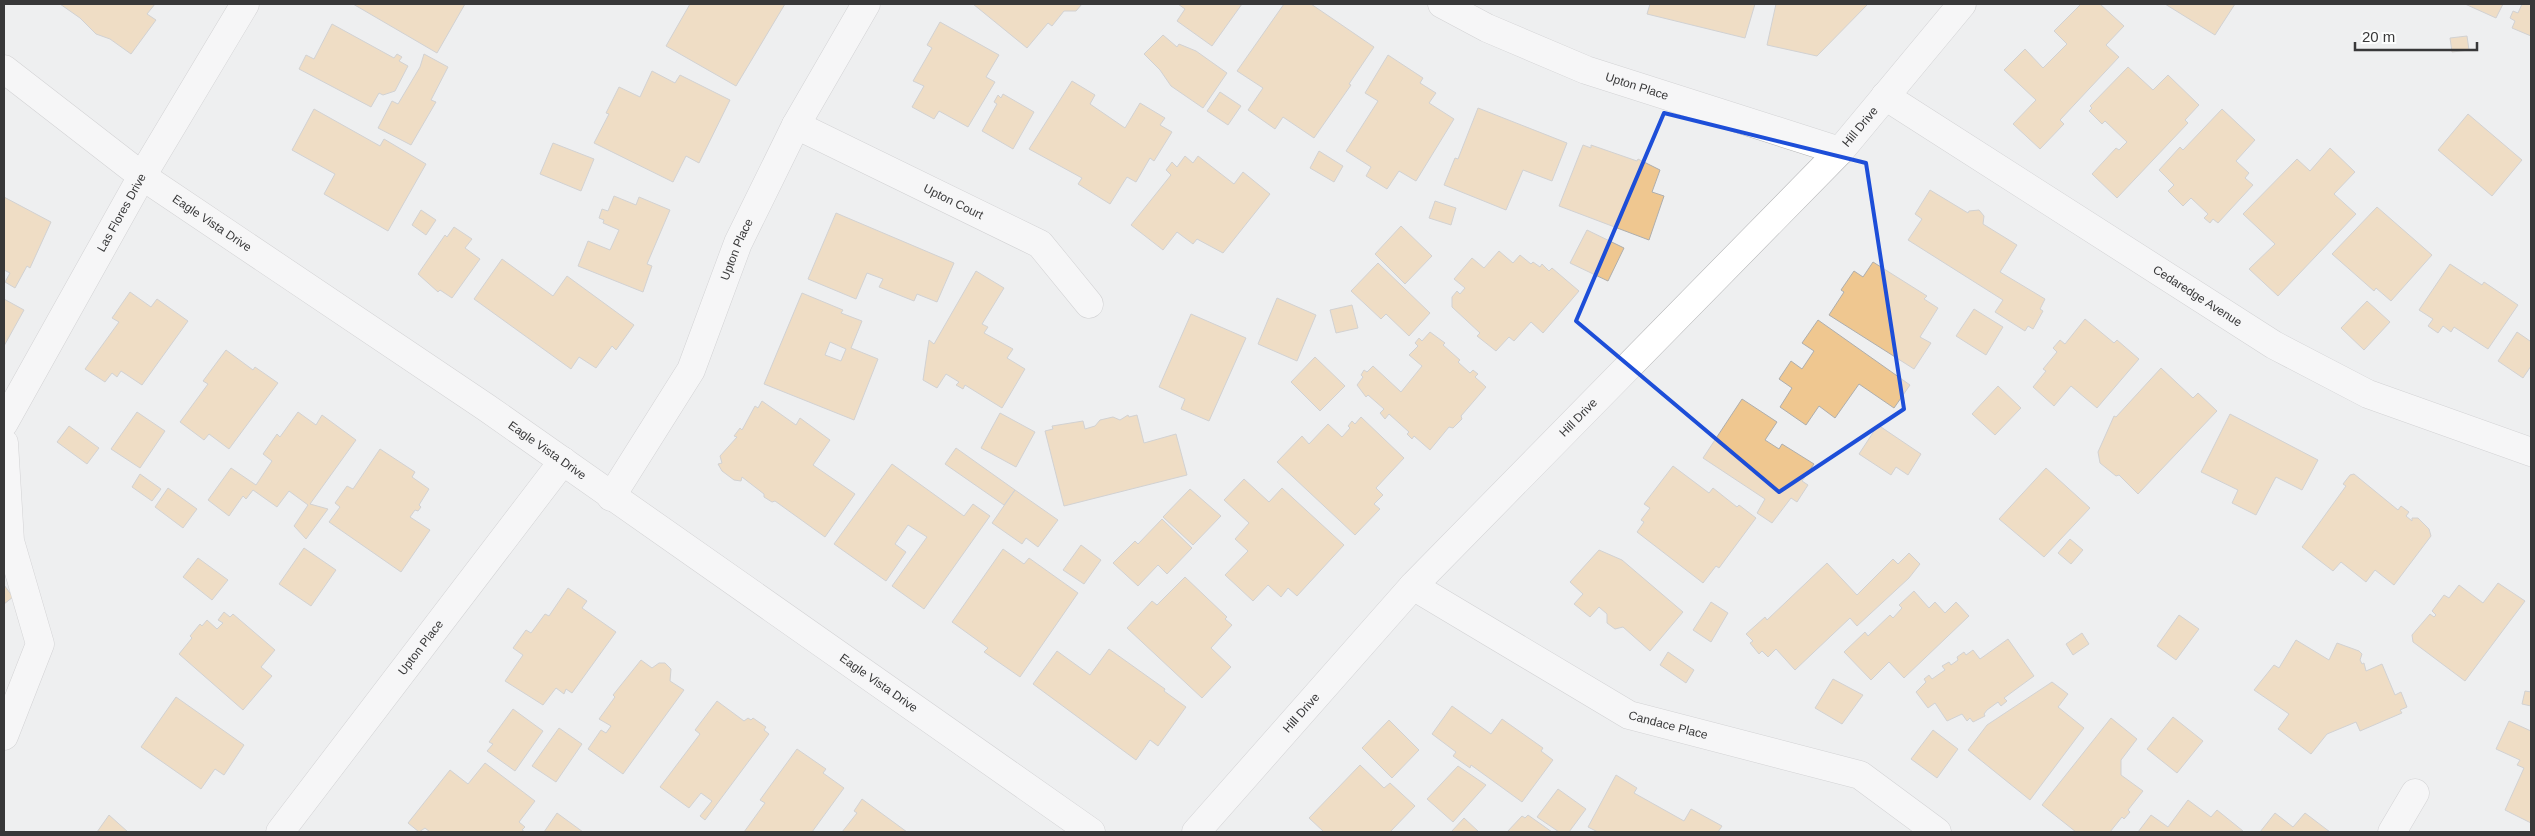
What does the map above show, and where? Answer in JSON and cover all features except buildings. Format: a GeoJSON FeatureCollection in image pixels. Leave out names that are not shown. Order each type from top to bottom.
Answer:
{"type":"FeatureCollection","features":[{"type":"Feature","properties":{"kind":"street","name":"Las Flores Drive"},"geometry":{"type":"LineString","coordinates":[[4,423],[142,176],[244,4]]}},
{"type":"Feature","properties":{"kind":"street","name":"Upton Place"},"geometry":{"type":"LineString","coordinates":[[611,497],[691,370],[738,243],[796,125],[866,4]]}},
{"type":"Feature","properties":{"kind":"street","name":"Upton Place"},"geometry":{"type":"LineString","coordinates":[[1442,4],[1487,28],[1586,70],[1840,151]]}},
{"type":"Feature","properties":{"kind":"street","name":"Hill Drive"},"geometry":{"type":"LineString","coordinates":[[1196,832],[1413,586],[1840,151],[1962,4]]}},
{"type":"Feature","properties":{"kind":"street","name":"Eagle Vista Drive"},"geometry":{"type":"LineString","coordinates":[[4,69],[142,176],[563,461],[611,497],[1091,832]]}},
{"type":"Feature","properties":{"kind":"street","name":"Cedaredge Avenue"},"geometry":{"type":"LineString","coordinates":[[1886,96],[2274,345],[2368,394],[2531,452]]}},
{"type":"Feature","properties":{"kind":"street","name":"Upton Court"},"geometry":{"type":"LineString","coordinates":[[796,125],[1040,244],[1089,304]]}},
{"type":"Feature","properties":{"kind":"street"},"geometry":{"type":"LineString","coordinates":[[4,443],[10,541],[40,644],[4,736]]}},
{"type":"Feature","properties":{"kind":"street","name":"Upton Place"},"geometry":{"type":"LineString","coordinates":[[280,832],[563,461]]}},
{"type":"Feature","properties":{"kind":"street","name":"Candace Place"},"geometry":{"type":"LineString","coordinates":[[1413,586],[1628,716],[1860,775],[1937,832]]}},
{"type":"Feature","properties":{"kind":"street"},"geometry":{"type":"LineString","coordinates":[[2392,832],[2415,794]]}},
{"type":"Feature","properties":{"kind":"highlighted area"},"geometry":{"type":"Polygon","coordinates":[[[1664,113],[1866,163],[1904,409],[1779,492],[1576,321],[1664,113]]]}}]}
